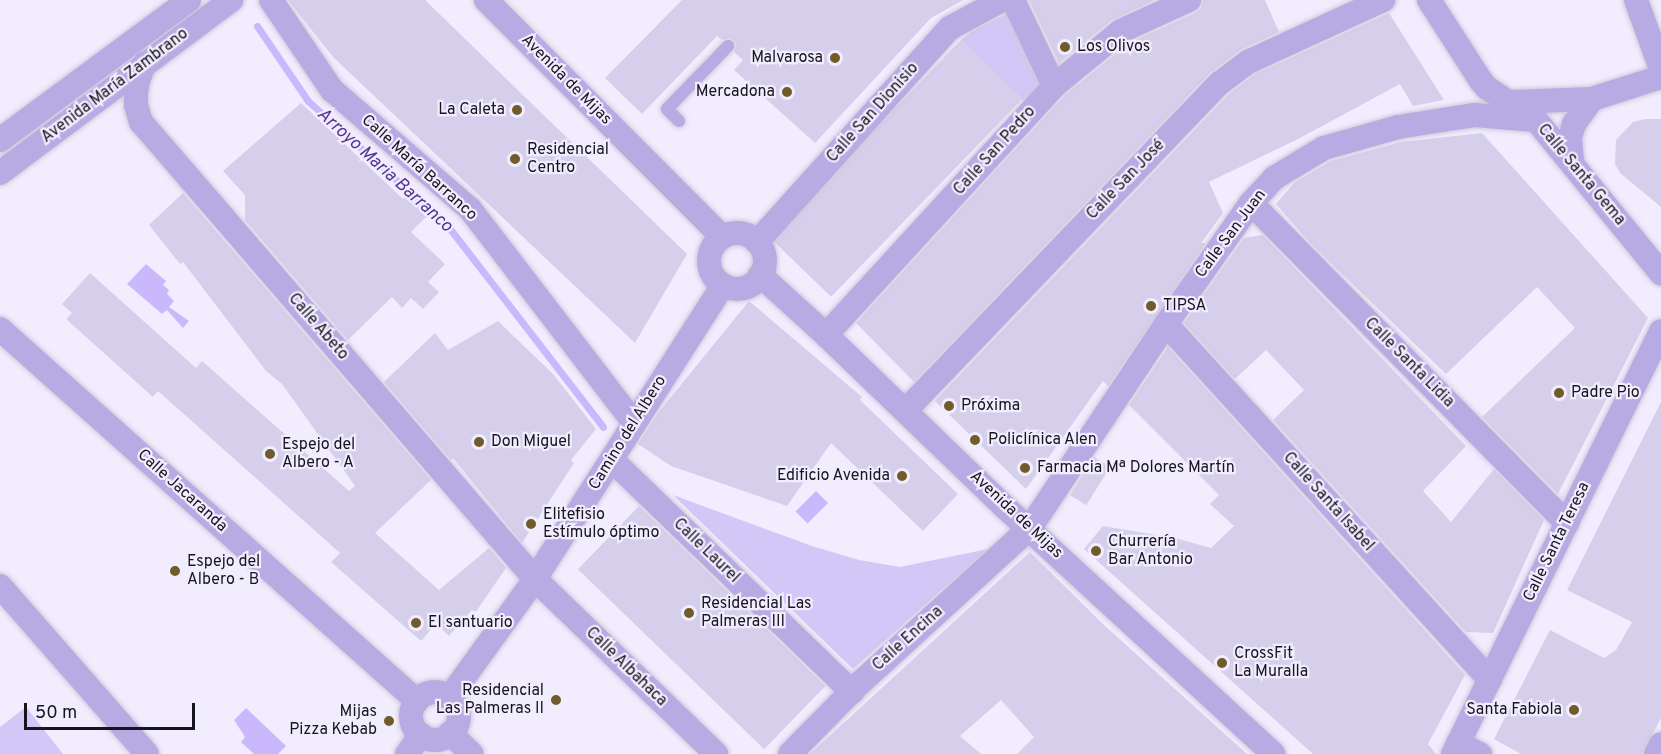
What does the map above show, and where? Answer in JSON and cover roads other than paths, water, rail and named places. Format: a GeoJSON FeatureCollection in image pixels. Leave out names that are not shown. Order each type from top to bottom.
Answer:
{"type":"FeatureCollection","features":[{"type":"Feature","properties":{"kind":"street","name":"Avenida María Zambrano"},"geometry":{"type":"LineString","coordinates":[[0,140],[189,0]]}},
{"type":"Feature","properties":{"kind":"street","name":"Avenida María Zambrano"},"geometry":{"type":"LineString","coordinates":[[0,173],[231,0]]}},
{"type":"Feature","properties":{"kind":"street","name":"Calle María Barranco"},"geometry":{"type":"LineString","coordinates":[[271,0],[332,90],[470,209],[633,423]]}},
{"type":"Feature","properties":{"kind":"street","name":"Avenida de Mijas"},"geometry":{"type":"LineString","coordinates":[[486,0],[722,237]]}},
{"type":"Feature","properties":{"kind":"street","name":"Calle San Dionisio"},"geometry":{"type":"LineString","coordinates":[[757,242],[950,28],[1002,0]]}},
{"type":"Feature","properties":{"kind":"street"},"geometry":{"type":"LineString","coordinates":[[1013,0],[1054,86]]}},
{"type":"Feature","properties":{"kind":"street","name":"Calle San Pedro"},"geometry":{"type":"LineString","coordinates":[[826,335],[1054,86],[1121,31],[1189,0]]}},
{"type":"Feature","properties":{"kind":"street","name":"Calle San José"},"geometry":{"type":"LineString","coordinates":[[906,410],[1220,82],[1248,62],[1383,0]]}},
{"type":"Feature","properties":{"kind":"street","name":"Calle Santa Gema"},"geometry":{"type":"LineString","coordinates":[[1429,0],[1487,88],[1512,102],[1536,120],[1572,161],[1661,273]]}},
{"type":"Feature","properties":{"kind":"street"},"geometry":{"type":"LineString","coordinates":[[1636,0],[1661,69]]}},
{"type":"Feature","properties":{"kind":"street","name":"Calle Abeto"},"geometry":{"type":"LineString","coordinates":[[145,63],[136,92],[136,105],[141,122],[535,579]]}},
{"type":"Feature","properties":{"kind":"street"},"geometry":{"type":"LineString","coordinates":[[1512,102],[1592,99],[1661,77]]}},
{"type":"Feature","properties":{"kind":"street"},"geometry":{"type":"LineString","coordinates":[[1475,115],[1486,102],[1487,88]]}},
{"type":"Feature","properties":{"kind":"street"},"geometry":{"type":"LineString","coordinates":[[1572,161],[1570,138],[1574,124],[1592,99]]}},
{"type":"Feature","properties":{"kind":"street","name":"Calle San Juan"},"geometry":{"type":"LineString","coordinates":[[1030,528],[1166,324],[1251,203],[1274,178],[1324,148],[1398,127],[1475,115],[1536,120]]}},
{"type":"Feature","properties":{"kind":"street","name":"Calle Santa Lidia"},"geometry":{"type":"LineString","coordinates":[[1251,203],[1567,523]]}},
{"type":"Feature","properties":{"kind":"street"},"geometry":{"type":"LineString","coordinates":[[735,233],[744,234],[757,242],[765,262],[760,275],[752,284],[736,289],[723,285],[715,278],[709,263],[713,247],[722,237],[735,233]]}},
{"type":"Feature","properties":{"kind":"street","name":"Avenida de Mijas"},"geometry":{"type":"LineString","coordinates":[[760,275],[1273,754]]}},
{"type":"Feature","properties":{"kind":"street","name":"Camino del Albero"},"geometry":{"type":"LineString","coordinates":[[449,698],[535,579],[723,285]]}},
{"type":"Feature","properties":{"kind":"street","name":"Calle Santa Isabel"},"geometry":{"type":"LineString","coordinates":[[1166,324],[1490,680]]}},
{"type":"Feature","properties":{"kind":"street","name":"Calle Jacaranda"},"geometry":{"type":"LineString","coordinates":[[0,329],[417,701]]}},
{"type":"Feature","properties":{"kind":"street","name":"Calle Santa Teresa"},"geometry":{"type":"LineString","coordinates":[[1456,748],[1661,331]]}},
{"type":"Feature","properties":{"kind":"street","name":"Calle Laurel"},"geometry":{"type":"LineString","coordinates":[[612,460],[852,692]]}},
{"type":"Feature","properties":{"kind":"street","name":"Calle Encina"},"geometry":{"type":"LineString","coordinates":[[790,754],[852,692],[1030,528]]}},
{"type":"Feature","properties":{"kind":"street","name":"Calle Albahaca"},"geometry":{"type":"LineString","coordinates":[[535,579],[716,754]]}},
{"type":"Feature","properties":{"kind":"street"},"geometry":{"type":"LineString","coordinates":[[0,586],[147,754]]}},
{"type":"Feature","properties":{"kind":"street"},"geometry":{"type":"LineString","coordinates":[[435,692],[449,698],[455,704],[458,718],[450,733],[440,740],[414,744],[411,719],[417,701],[427,693],[435,692]]}},
{"type":"Feature","properties":{"kind":"street"},"geometry":{"type":"LineString","coordinates":[[450,733],[472,754]]}},
{"type":"Feature","properties":{"kind":"street"},"geometry":{"type":"LineString","coordinates":[[1656,754],[1661,744]]}},
{"type":"Feature","properties":{"kind":"street"},"geometry":{"type":"LineString","coordinates":[[1456,748],[1480,754]]}},
{"type":"Feature","properties":{"kind":"lane"},"geometry":{"type":"LineString","coordinates":[[679,121],[667,109],[728,46]]}},
{"type":"Feature","properties":{"kind":"waterway","name":"Arroyo Maria Barranco"},"geometry":{"type":"LineString","coordinates":[[257,26],[308,101],[447,225],[603,427]]}},
{"type":"Feature","properties":{"kind":"place","name":"Los Olivos"},"geometry":{"type":"Point","coordinates":[1065,47]}},
{"type":"Feature","properties":{"kind":"place","name":"Malvarosa"},"geometry":{"type":"Point","coordinates":[835,58]}},
{"type":"Feature","properties":{"kind":"place","name":"Mercadona"},"geometry":{"type":"Point","coordinates":[787,92]}},
{"type":"Feature","properties":{"kind":"place","name":"La Caleta"},"geometry":{"type":"Point","coordinates":[517,110]}},
{"type":"Feature","properties":{"kind":"place","name":"Residencial Centro"},"geometry":{"type":"Point","coordinates":[515,159]}},
{"type":"Feature","properties":{"kind":"place","name":"TIPSA"},"geometry":{"type":"Point","coordinates":[1151,306]}},
{"type":"Feature","properties":{"kind":"place","name":"Padre Pio"},"geometry":{"type":"Point","coordinates":[1559,393]}},
{"type":"Feature","properties":{"kind":"place","name":"Próxima"},"geometry":{"type":"Point","coordinates":[949,406]}},
{"type":"Feature","properties":{"kind":"place","name":"Policlínica Alen"},"geometry":{"type":"Point","coordinates":[975,440]}},
{"type":"Feature","properties":{"kind":"place","name":"Don Miguel"},"geometry":{"type":"Point","coordinates":[479,442]}},
{"type":"Feature","properties":{"kind":"place","name":"Espejo del Albero - A"},"geometry":{"type":"Point","coordinates":[270,454]}},
{"type":"Feature","properties":{"kind":"place","name":"Farmacia Mª Dolores Martín"},"geometry":{"type":"Point","coordinates":[1025,468]}},
{"type":"Feature","properties":{"kind":"place","name":"Edificio Avenida"},"geometry":{"type":"Point","coordinates":[902,476]}},
{"type":"Feature","properties":{"kind":"place","name":"Elitefisio Estímulo óptimo"},"geometry":{"type":"Point","coordinates":[531,524]}},
{"type":"Feature","properties":{"kind":"place","name":"Churrería Bar Antonio"},"geometry":{"type":"Point","coordinates":[1096,551]}},
{"type":"Feature","properties":{"kind":"place","name":"Espejo del Albero - B"},"geometry":{"type":"Point","coordinates":[175,571]}},
{"type":"Feature","properties":{"kind":"place","name":"Residencial Las Palmeras III"},"geometry":{"type":"Point","coordinates":[689,613]}},
{"type":"Feature","properties":{"kind":"place","name":"El santuario"},"geometry":{"type":"Point","coordinates":[416,623]}},
{"type":"Feature","properties":{"kind":"place","name":"CrossFit La Muralla"},"geometry":{"type":"Point","coordinates":[1222,663]}},
{"type":"Feature","properties":{"kind":"place","name":"Residencial Las Palmeras II"},"geometry":{"type":"Point","coordinates":[556,700]}},
{"type":"Feature","properties":{"kind":"place","name":"Santa Fabiola"},"geometry":{"type":"Point","coordinates":[1574,710]}},
{"type":"Feature","properties":{"kind":"place","name":"Mijas Pizza Kebab"},"geometry":{"type":"Point","coordinates":[389,721]}}]}
